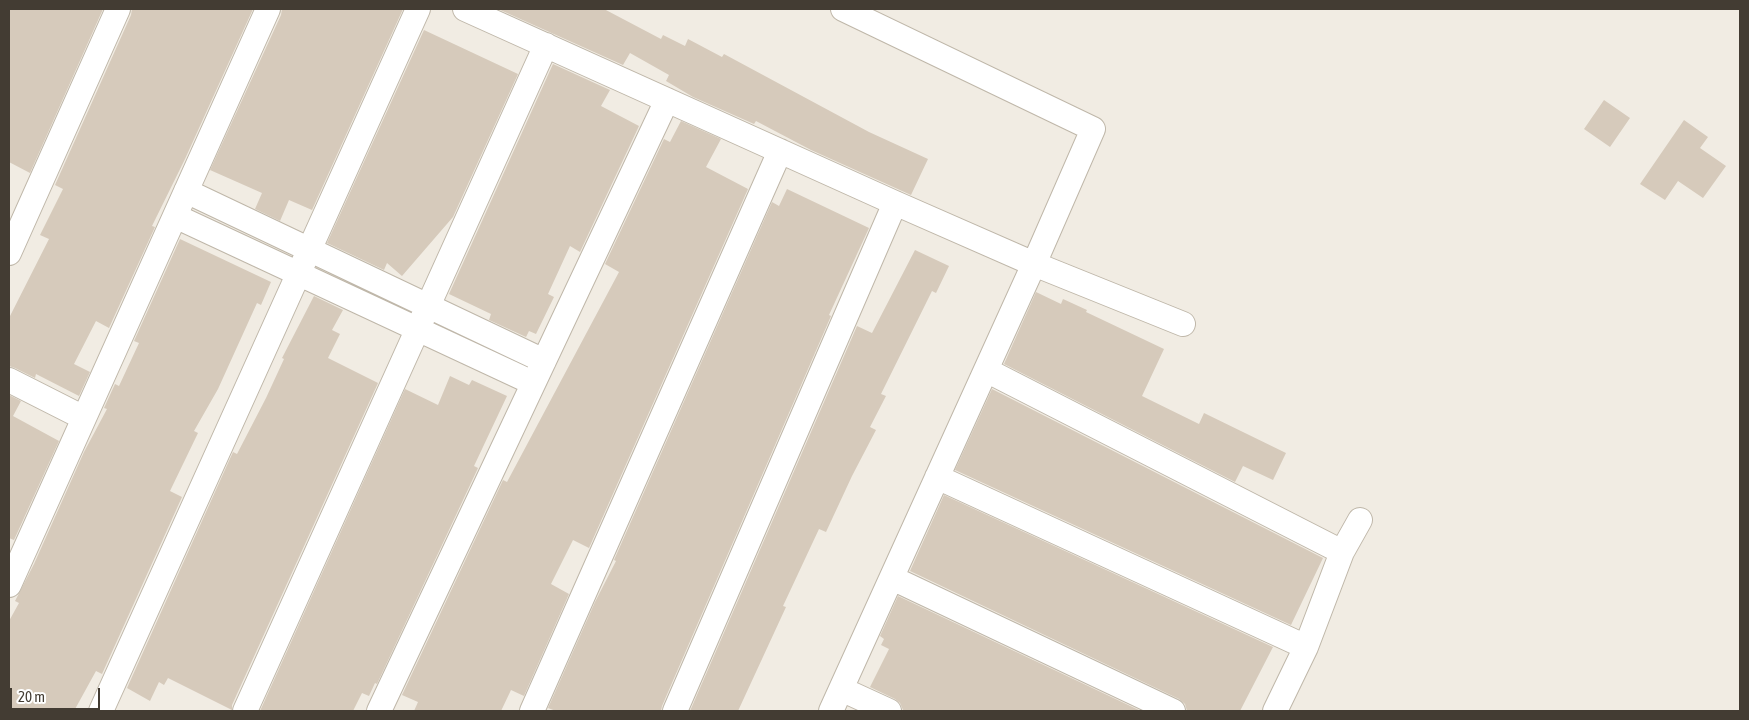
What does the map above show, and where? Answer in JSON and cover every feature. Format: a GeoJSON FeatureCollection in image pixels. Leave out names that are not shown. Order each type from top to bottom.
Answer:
{"type":"FeatureCollection","features":[{"type":"Feature","properties":{"kind":"street"},"geometry":{"type":"LineString","coordinates":[[9,253],[118,9]]}},
{"type":"Feature","properties":{"kind":"street"},"geometry":{"type":"LineString","coordinates":[[9,585],[268,9]]}},
{"type":"Feature","properties":{"kind":"street"},"geometry":{"type":"LineString","coordinates":[[101,711],[418,9]]}},
{"type":"Feature","properties":{"kind":"street"},"geometry":{"type":"LineString","coordinates":[[831,711],[1034,264],[1093,129],[843,9]]}},
{"type":"Feature","properties":{"kind":"street"},"geometry":{"type":"LineString","coordinates":[[472,10],[895,203],[1034,264],[1183,324]]}},
{"type":"Feature","properties":{"kind":"street"},"geometry":{"type":"LineString","coordinates":[[245,711],[546,45]]}},
{"type":"Feature","properties":{"kind":"street"},"geometry":{"type":"LineString","coordinates":[[379,711],[667,100]]}},
{"type":"Feature","properties":{"kind":"street"},"geometry":{"type":"LineString","coordinates":[[532,711],[780,151]]}},
{"type":"Feature","properties":{"kind":"street"},"geometry":{"type":"LineString","coordinates":[[186,191],[544,361]]}},
{"type":"Feature","properties":{"kind":"street"},"geometry":{"type":"LineString","coordinates":[[676,711],[895,203]]}},
{"type":"Feature","properties":{"kind":"street"},"geometry":{"type":"LineString","coordinates":[[175,216],[533,384]]}},
{"type":"Feature","properties":{"kind":"street"},"geometry":{"type":"LineString","coordinates":[[986,370],[1342,552]]}},
{"type":"Feature","properties":{"kind":"street"},"geometry":{"type":"LineString","coordinates":[[9,380],[84,418]]}},
{"type":"Feature","properties":{"kind":"street"},"geometry":{"type":"LineString","coordinates":[[938,476],[1306,647]]}},
{"type":"Feature","properties":{"kind":"street"},"geometry":{"type":"LineString","coordinates":[[1275,711],[1306,647],[1342,552],[1360,520]]}},
{"type":"Feature","properties":{"kind":"street"},"geometry":{"type":"LineString","coordinates":[[892,578],[1173,711]]}},
{"type":"Feature","properties":{"kind":"street"},"geometry":{"type":"LineString","coordinates":[[841,689],[889,711]]}},
{"type":"Feature","properties":{"kind":"building"},"geometry":{"type":"Polygon","coordinates":[[[9,9],[103,9],[30,173],[9,162],[9,9]]]}},
{"type":"Feature","properties":{"kind":"building"},"geometry":{"type":"Polygon","coordinates":[[[132,9],[253,9],[185,159],[152,226],[155,227],[109,328],[96,321],[74,364],[90,372],[79,396],[36,374],[35,378],[9,366],[9,318],[49,239],[40,235],[63,189],[55,185],[132,9]]]}},
{"type":"Feature","properties":{"kind":"building"},"geometry":{"type":"Polygon","coordinates":[[[282,9],[403,9],[312,210],[289,200],[280,221],[255,209],[262,193],[210,170],[281,15],[282,9]]]}},
{"type":"Feature","properties":{"kind":"building"},"geometry":{"type":"Polygon","coordinates":[[[498,9],[604,9],[661,39],[663,35],[685,46],[688,39],[722,57],[724,54],[869,132],[928,159],[911,195],[811,150],[756,121],[754,124],[693,97],[666,81],[669,75],[630,53],[623,65],[498,9]]]}},
{"type":"Feature","properties":{"kind":"building"},"geometry":{"type":"Polygon","coordinates":[[[424,30],[518,74],[453,217],[402,276],[387,263],[384,270],[327,243],[424,30]]]}},
{"type":"Feature","properties":{"kind":"building"},"geometry":{"type":"Polygon","coordinates":[[[553,64],[610,90],[601,106],[639,126],[580,252],[570,246],[548,294],[554,297],[536,334],[529,331],[526,337],[489,320],[491,314],[449,294],[553,64]]]}},
{"type":"Feature","properties":{"kind":"building"},"geometry":{"type":"Polygon","coordinates":[[[1604,100],[1630,118],[1610,147],[1584,129],[1604,100]]]}},
{"type":"Feature","properties":{"kind":"building"},"geometry":{"type":"Polygon","coordinates":[[[1684,120],[1708,137],[1700,148],[1726,166],[1703,198],[1678,181],[1665,200],[1640,184],[1684,120]]]}},
{"type":"Feature","properties":{"kind":"building"},"geometry":{"type":"Polygon","coordinates":[[[681,121],[721,139],[706,167],[748,189],[589,548],[573,540],[551,584],[569,594],[524,696],[511,690],[501,711],[414,711],[418,702],[402,695],[503,480],[507,482],[619,272],[605,264],[664,139],[670,142],[681,121]]]}},
{"type":"Feature","properties":{"kind":"building"},"geometry":{"type":"Polygon","coordinates":[[[787,189],[869,228],[829,315],[831,316],[661,711],[556,711],[548,708],[595,602],[616,561],[614,560],[772,202],[779,206],[787,189]]]}},
{"type":"Feature","properties":{"kind":"building"},"geometry":{"type":"Polygon","coordinates":[[[180,239],[271,282],[261,305],[257,303],[218,389],[194,431],[198,433],[170,491],[182,497],[102,674],[96,671],[74,711],[9,711],[9,621],[19,603],[15,601],[34,564],[84,452],[107,409],[104,408],[115,384],[119,386],[139,343],[134,341],[180,239]]]}},
{"type":"Feature","properties":{"kind":"building"},"geometry":{"type":"Polygon","coordinates":[[[915,250],[949,266],[936,293],[932,291],[881,394],[886,396],[870,427],[876,430],[826,532],[819,529],[783,606],[786,607],[738,711],[690,711],[857,326],[872,333],[915,250]]]}},
{"type":"Feature","properties":{"kind":"building"},"geometry":{"type":"Polygon","coordinates":[[[1036,292],[1061,304],[1063,299],[1164,349],[1142,396],[1199,424],[1204,413],[1286,453],[1273,480],[1243,466],[1235,482],[1004,364],[1036,292]]]}},
{"type":"Feature","properties":{"kind":"building"},"geometry":{"type":"Polygon","coordinates":[[[314,296],[343,310],[332,330],[340,334],[328,358],[378,383],[232,705],[232,710],[168,678],[164,685],[159,682],[150,701],[127,688],[233,452],[237,454],[266,398],[284,359],[282,358],[314,296]]]}},
{"type":"Feature","properties":{"kind":"building"},"geometry":{"type":"Polygon","coordinates":[[[450,376],[469,385],[472,380],[507,396],[474,466],[478,468],[377,684],[375,683],[369,696],[362,693],[353,711],[260,711],[405,389],[438,405],[450,376]]]}},
{"type":"Feature","properties":{"kind":"building"},"geometry":{"type":"Polygon","coordinates":[[[992,389],[1323,558],[1291,625],[955,470],[992,389]]]}},
{"type":"Feature","properties":{"kind":"building"},"geometry":{"type":"Polygon","coordinates":[[[9,395],[21,401],[13,416],[59,441],[14,540],[9,538],[9,395]]]}},
{"type":"Feature","properties":{"kind":"building"},"geometry":{"type":"Polygon","coordinates":[[[944,495],[1273,647],[1240,711],[1187,711],[1185,704],[1179,699],[910,571],[944,495]]]}},
{"type":"Feature","properties":{"kind":"building"},"geometry":{"type":"Polygon","coordinates":[[[898,596],[1141,711],[903,710],[900,703],[895,699],[870,687],[889,649],[881,645],[884,639],[880,636],[898,596]]]}}]}
